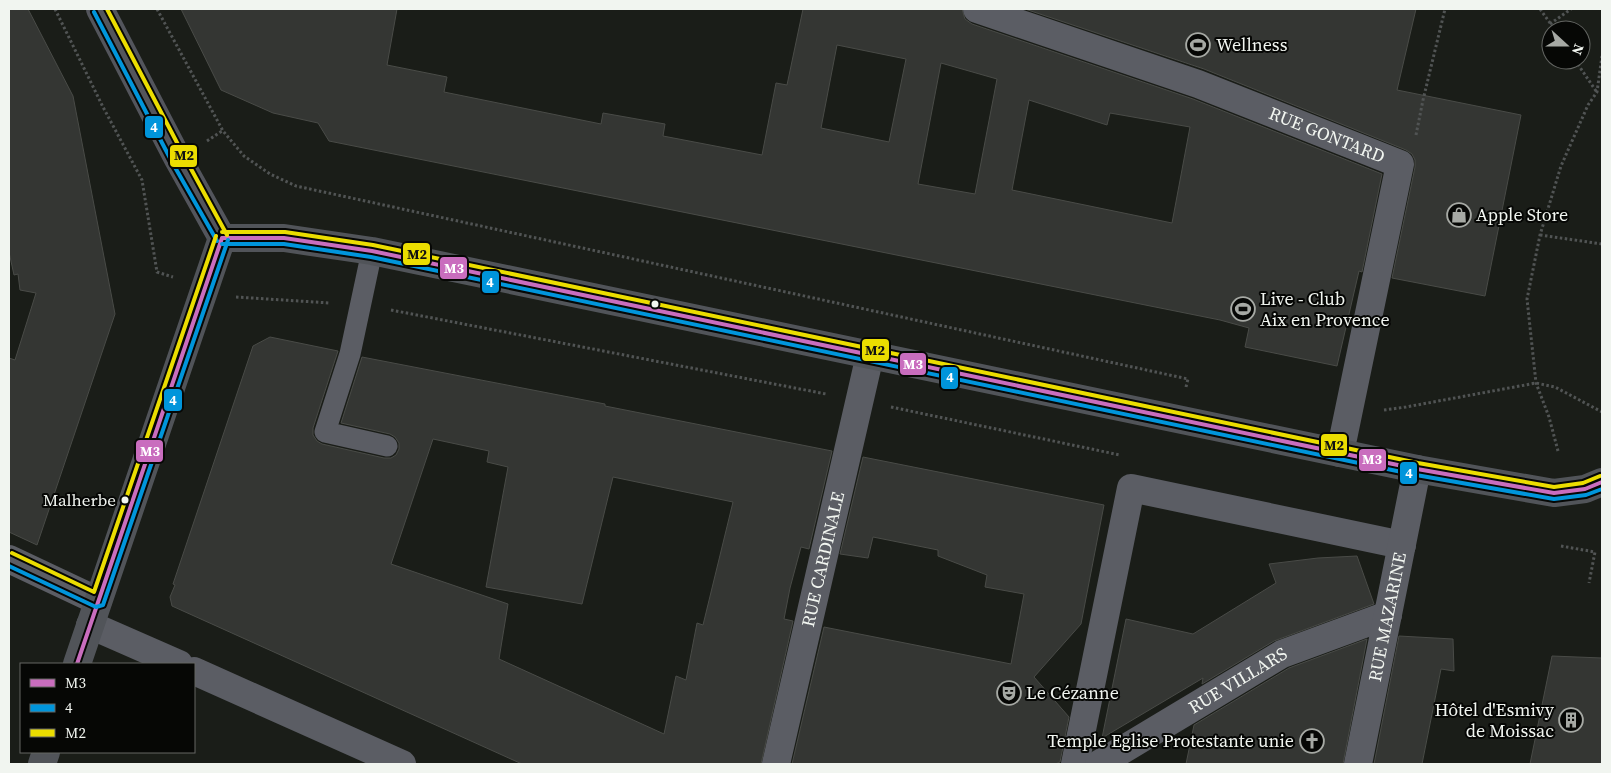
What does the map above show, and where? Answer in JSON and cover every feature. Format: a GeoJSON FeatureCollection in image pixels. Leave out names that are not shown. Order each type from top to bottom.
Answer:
{"type":"FeatureCollection","features":[{"type":"Feature","properties":{"kind":"main road"},"geometry":{"type":"LineString","coordinates":[[77,663],[222,238],[178,159],[100,9]]}},
{"type":"Feature","properties":{"kind":"main road"},"geometry":{"type":"LineString","coordinates":[[222,238],[284,238],[372,251],[1340,453],[1554,494],[1585,489],[1602,482]]}},
{"type":"Feature","properties":{"kind":"street","name":"RUE GONTARD"},"geometry":{"type":"LineString","coordinates":[[977,9],[1198,84],[1400,164],[1340,453]]}},
{"type":"Feature","properties":{"kind":"street","name":"RUE CARDINALE"},"geometry":{"type":"LineString","coordinates":[[776,764],[870,355]]}},
{"type":"Feature","properties":{"kind":"street","name":"RUE MAZARINE"},"geometry":{"type":"LineString","coordinates":[[1358,764],[1418,469]]}},
{"type":"Feature","properties":{"kind":"street"},"geometry":{"type":"LineString","coordinates":[[1075,764],[1131,488],[1402,545]]}},
{"type":"Feature","properties":{"kind":"street"},"geometry":{"type":"LineString","coordinates":[[9,559],[177,663]]}},
{"type":"Feature","properties":{"kind":"street","name":"RUE VILLARS"},"geometry":{"type":"LineString","coordinates":[[1099,764],[1282,654],[1388,615]]}},
{"type":"Feature","properties":{"kind":"street"},"geometry":{"type":"LineString","coordinates":[[195,671],[397,763]]}},
{"type":"Feature","properties":{"kind":"lane"},"geometry":{"type":"LineString","coordinates":[[372,251],[350,354],[325,432],[387,446]]}},
{"type":"Feature","properties":{"kind":"path"},"geometry":{"type":"LineString","coordinates":[[55,9],[142,180],[158,272],[177,278]]}},
{"type":"Feature","properties":{"kind":"path"},"geometry":{"type":"LineString","coordinates":[[157,9],[222,131],[244,156],[270,174],[296,186],[1188,379],[1178,419]]}},
{"type":"Feature","properties":{"kind":"path"},"geometry":{"type":"LineString","coordinates":[[1416,138],[1423,100],[1445,9]]}},
{"type":"Feature","properties":{"kind":"path"},"geometry":{"type":"LineString","coordinates":[[1540,9],[1547,20]]}},
{"type":"Feature","properties":{"kind":"path"},"geometry":{"type":"LineString","coordinates":[[1556,20],[1571,9]]}},
{"type":"Feature","properties":{"kind":"path"},"geometry":{"type":"LineString","coordinates":[[1558,451],[1550,417],[1536,384],[1527,299],[1540,235],[1561,166],[1588,105],[1596,92],[1602,56]]}},
{"type":"Feature","properties":{"kind":"path"},"geometry":{"type":"LineString","coordinates":[[1582,70],[1596,92]]}},
{"type":"Feature","properties":{"kind":"path"},"geometry":{"type":"LineString","coordinates":[[1540,235],[1602,244]]}},
{"type":"Feature","properties":{"kind":"path"},"geometry":{"type":"LineString","coordinates":[[235,297],[266,300]]}},
{"type":"Feature","properties":{"kind":"path"},"geometry":{"type":"LineString","coordinates":[[1348,413],[1406,407],[1536,384],[1555,387],[1602,412]]}},
{"type":"Feature","properties":{"kind":"path"},"geometry":{"type":"LineString","coordinates":[[1562,546],[1595,552],[1589,583]]}},
{"type":"Feature","properties":{"kind":"building"},"geometry":{"type":"Polygon","coordinates":[[[9,9],[28,9],[73,96],[115,314],[37,545],[9,532],[9,358],[15,360],[36,293],[20,290],[18,274],[14,275],[9,252],[9,9]]]}},
{"type":"Feature","properties":{"kind":"building"},"geometry":{"type":"Polygon","coordinates":[[[181,9],[397,9],[387,65],[447,77],[444,92],[601,124],[603,113],[665,124],[663,136],[762,155],[776,83],[787,85],[803,9],[962,9],[965,19],[972,24],[1193,99],[1382,174],[1362,272],[1359,271],[1337,366],[1245,347],[1249,328],[1220,320],[329,141],[318,123],[273,113],[221,90],[181,9]],[[837,45],[821,128],[889,142],[906,59],[837,45]],[[941,63],[918,184],[975,194],[997,79],[941,63]],[[1029,100],[1012,190],[1172,223],[1190,127],[1110,113],[1107,125],[1029,100]]]}},
{"type":"Feature","properties":{"kind":"building"},"geometry":{"type":"Polygon","coordinates":[[[1025,9],[1416,9],[1397,90],[1521,115],[1485,296],[1392,278],[1415,167],[1415,160],[1412,154],[1406,150],[1204,69],[1025,9]]]}},
{"type":"Feature","properties":{"kind":"building"},"geometry":{"type":"Polygon","coordinates":[[[270,337],[338,351],[313,428],[313,435],[322,444],[384,458],[391,458],[396,455],[399,443],[395,437],[390,434],[341,423],[362,357],[605,404],[605,406],[832,451],[809,549],[801,547],[790,588],[784,619],[793,621],[761,764],[522,764],[172,606],[170,597],[175,585],[173,584],[253,346],[270,337]],[[433,439],[391,564],[508,604],[499,659],[664,734],[676,676],[686,680],[697,623],[703,625],[733,502],[613,477],[582,604],[486,587],[508,467],[487,462],[489,451],[433,439]]]}},
{"type":"Feature","properties":{"kind":"building"},"geometry":{"type":"Polygon","coordinates":[[[863,457],[1104,505],[1081,624],[1034,677],[1069,717],[1060,762],[1055,764],[792,764],[824,627],[1011,664],[1024,594],[985,587],[987,575],[938,556],[938,550],[873,537],[868,558],[840,554],[863,457]]]}},
{"type":"Feature","properties":{"kind":"building"},"geometry":{"type":"Polygon","coordinates":[[[1357,556],[1374,604],[1274,641],[1202,684],[1203,678],[1102,738],[1126,619],[1193,634],[1276,583],[1269,564],[1318,558],[1357,556]]]}},
{"type":"Feature","properties":{"kind":"building"},"geometry":{"type":"Polygon","coordinates":[[[1399,636],[1453,639],[1454,671],[1441,669],[1422,764],[1374,764],[1399,636]]]}},
{"type":"Feature","properties":{"kind":"building"},"geometry":{"type":"Polygon","coordinates":[[[1367,639],[1343,764],[1186,764],[1194,725],[1289,668],[1367,639]]]}},
{"type":"Feature","properties":{"kind":"building","name":"Hôtel d'Esmivy de Moissac"},"geometry":{"type":"Polygon","coordinates":[[[1552,656],[1602,658],[1602,764],[1530,764],[1552,656]]]}},
{"type":"Feature","properties":{"kind":"transit line","name":"M2"},"geometry":{"type":"LineString","coordinates":[[107,9],[227,235]]}},
{"type":"Feature","properties":{"kind":"transit line","name":"4"},"geometry":{"type":"LineString","coordinates":[[94,12],[172,162],[217,241]]}},
{"type":"Feature","properties":{"kind":"transit line","name":"M2"},"geometry":{"type":"LineString","coordinates":[[222,232],[285,232],[373,245],[1418,463],[1554,487],[1583,483],[1600,476]]}},
{"type":"Feature","properties":{"kind":"transit line","name":"M2"},"geometry":{"type":"LineString","coordinates":[[12,553],[94,592],[216,236]]}},
{"type":"Feature","properties":{"kind":"transit line","name":"M3"},"geometry":{"type":"LineString","coordinates":[[222,238],[284,238],[372,251],[1417,469],[1554,493],[1585,489],[1602,482]]}},
{"type":"Feature","properties":{"kind":"transit line","name":"M3"},"geometry":{"type":"LineString","coordinates":[[77,663],[222,238]]}},
{"type":"Feature","properties":{"kind":"transit line","name":"4"},"geometry":{"type":"LineString","coordinates":[[9,566],[96,607],[103,605],[228,240]]}},
{"type":"Feature","properties":{"kind":"transit line","name":"4"},"geometry":{"type":"LineString","coordinates":[[222,244],[284,244],[371,257],[1416,475],[1554,499],[1586,495],[1602,489]]}},
{"type":"Feature","properties":{"kind":"place","name":"Wellness"},"geometry":{"type":"Point","coordinates":[1198,45]}},
{"type":"Feature","properties":{"kind":"place","name":"Apple Store"},"geometry":{"type":"Point","coordinates":[1459,215]}},
{"type":"Feature","properties":{"kind":"place","name":"Live - Club Aix en Provence"},"geometry":{"type":"Point","coordinates":[1243,309]}},
{"type":"Feature","properties":{"kind":"place","name":"Malherbe"},"geometry":{"type":"Point","coordinates":[125,500]}},
{"type":"Feature","properties":{"kind":"place","name":"Le Cézanne"},"geometry":{"type":"Point","coordinates":[1009,693]}},
{"type":"Feature","properties":{"kind":"place","name":"Hôtel d'Esmivy de Moissac"},"geometry":{"type":"Point","coordinates":[1571,720]}},
{"type":"Feature","properties":{"kind":"place","name":"Temple Eglise Protestante unie"},"geometry":{"type":"Point","coordinates":[1312,741]}}]}
